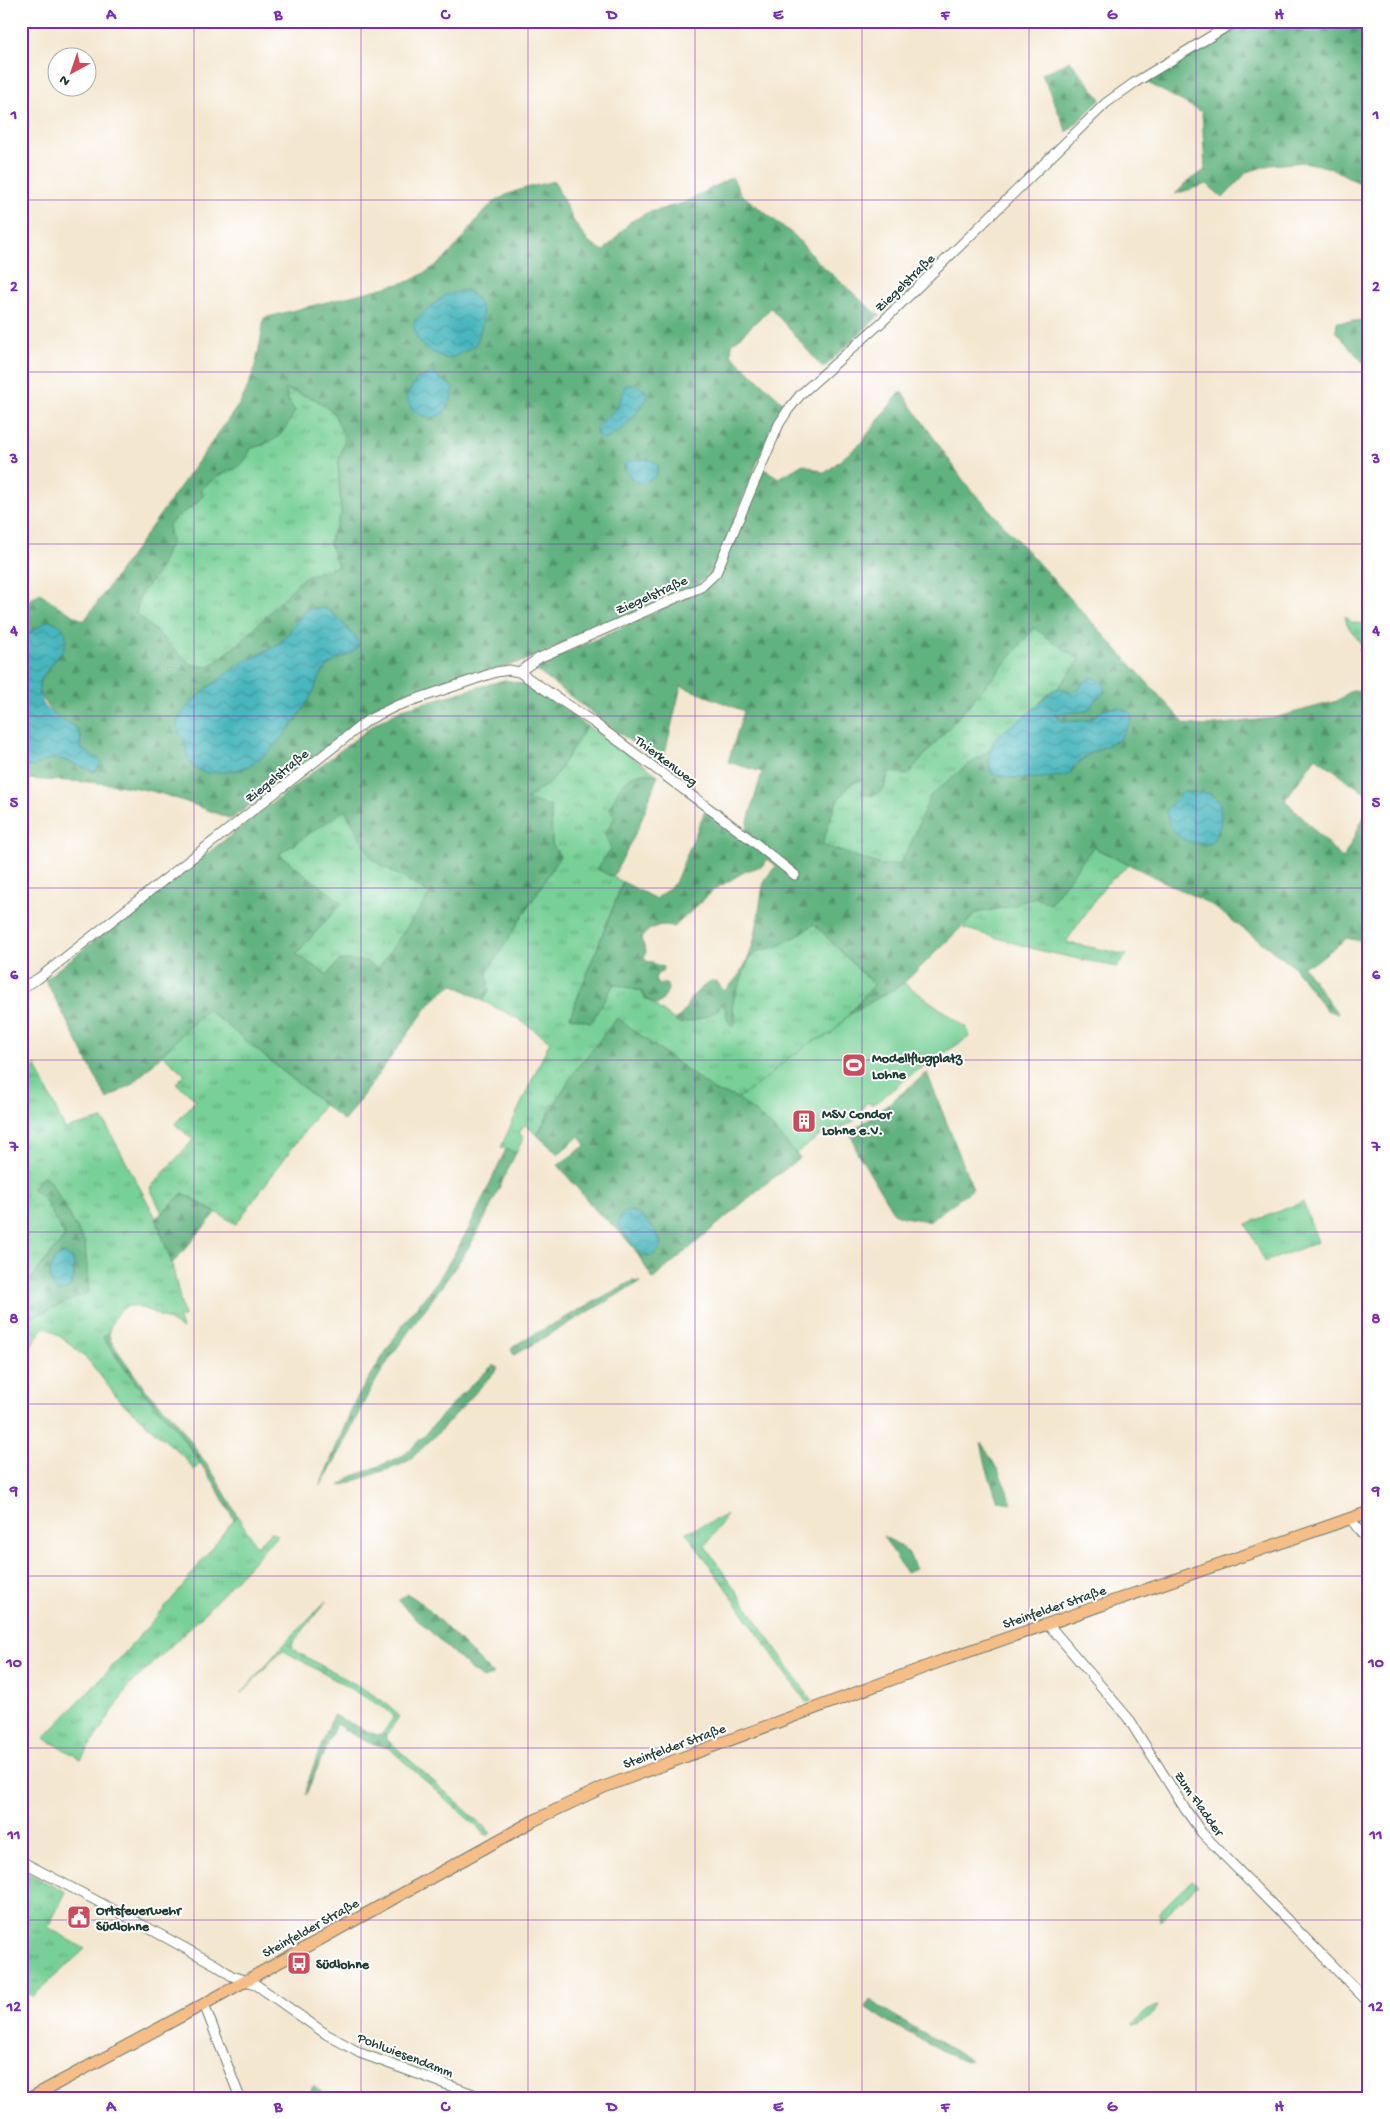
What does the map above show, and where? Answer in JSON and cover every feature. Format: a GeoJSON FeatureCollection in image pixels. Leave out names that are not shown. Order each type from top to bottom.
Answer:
{"type":"FeatureCollection","features":[{"type":"Feature","properties":{"kind":"main road","name":"Steinfelder Straße"},"geometry":{"type":"LineString","coordinates":[[29,2097],[204,2004],[533,1821],[604,1787],[944,1660],[1369,1512]]}},
{"type":"Feature","properties":{"kind":"street","name":"Ziegelstraße"},"geometry":{"type":"LineString","coordinates":[[21,988],[54,967],[368,720],[396,706],[496,672],[509,670],[519,672],[539,658],[701,587],[716,573],[779,424],[801,394],[889,315],[1106,103],[1134,83],[1236,21]]}},
{"type":"Feature","properties":{"kind":"street","name":"Thierkenweg"},"geometry":{"type":"LineString","coordinates":[[519,672],[593,722],[746,836],[795,875]]}},
{"type":"Feature","properties":{"kind":"street"},"geometry":{"type":"LineString","coordinates":[[1350,1518],[1369,1543]]}},
{"type":"Feature","properties":{"kind":"street","name":"Zum Fladder"},"geometry":{"type":"LineString","coordinates":[[1048,1624],[1128,1718],[1202,1833],[1369,2003]]}},
{"type":"Feature","properties":{"kind":"street","name":"Pohlwiesendamm"},"geometry":{"type":"LineString","coordinates":[[21,1861],[150,1929],[216,1965],[232,1976],[255,1984],[326,2034],[360,2053],[484,2098]]}},
{"type":"Feature","properties":{"kind":"street"},"geometry":{"type":"LineString","coordinates":[[204,2004],[240,2098]]}},
{"type":"Feature","properties":{"kind":"green space"},"geometry":{"type":"Polygon","coordinates":[[[1246,21],[1369,21],[1369,188],[1331,168],[1304,162],[1270,165],[1247,172],[1223,198],[1207,184],[1175,194],[1188,181],[1205,170],[1202,112],[1146,82],[1246,21]]]}},
{"type":"Feature","properties":{"kind":"green space"},"geometry":{"type":"Polygon","coordinates":[[[1070,61],[1101,99],[1067,132],[1042,74],[1070,61]]]}},
{"type":"Feature","properties":{"kind":"green space"},"geometry":{"type":"Polygon","coordinates":[[[732,177],[741,194],[795,236],[816,260],[880,315],[823,368],[771,308],[732,344],[731,355],[785,404],[773,423],[713,571],[698,584],[524,661],[410,693],[370,714],[231,819],[151,791],[119,785],[21,779],[21,765],[29,766],[47,759],[64,761],[93,772],[100,767],[80,748],[81,737],[76,727],[55,717],[41,696],[39,687],[42,679],[65,645],[32,631],[21,641],[21,606],[40,593],[84,621],[240,403],[250,383],[259,351],[264,318],[410,281],[446,257],[492,204],[505,196],[526,188],[554,181],[573,220],[589,243],[604,251],[630,222],[647,213],[684,203],[732,177]],[[626,385],[616,409],[602,420],[607,439],[636,416],[626,385]],[[285,389],[287,398],[295,411],[283,432],[274,440],[251,448],[240,466],[214,478],[202,488],[202,497],[168,525],[171,541],[158,573],[140,594],[136,613],[191,665],[209,667],[241,642],[304,577],[338,566],[329,542],[341,514],[338,463],[345,439],[334,413],[315,399],[285,389]],[[312,608],[302,613],[286,637],[278,644],[243,663],[191,703],[185,740],[187,745],[186,752],[203,772],[223,772],[240,768],[255,761],[268,751],[290,724],[326,668],[333,661],[351,653],[356,637],[332,612],[325,608],[312,608]]]}},
{"type":"Feature","properties":{"kind":"green space"},"geometry":{"type":"Polygon","coordinates":[[[1369,320],[1369,369],[1336,332],[1337,322],[1369,320]]]}},
{"type":"Feature","properties":{"kind":"green space"},"geometry":{"type":"Polygon","coordinates":[[[285,389],[315,399],[334,413],[345,439],[338,463],[341,514],[329,542],[339,566],[304,577],[241,642],[209,667],[191,665],[136,613],[140,594],[158,573],[168,525],[179,514],[194,506],[202,497],[202,488],[217,477],[240,465],[251,448],[263,445],[295,411],[287,398],[285,389]]]}},
{"type":"Feature","properties":{"kind":"green space"},"geometry":{"type":"Polygon","coordinates":[[[901,391],[966,484],[1185,724],[1207,726],[1274,718],[1337,701],[1349,692],[1369,688],[1369,796],[1316,757],[1285,800],[1343,859],[1369,807],[1369,943],[1347,938],[1314,963],[1302,965],[1338,1014],[1326,1010],[1293,966],[1210,904],[1093,847],[1050,904],[1034,897],[1013,906],[976,913],[904,983],[849,1014],[874,985],[814,924],[778,946],[759,951],[750,957],[734,998],[732,1007],[736,1023],[732,1026],[728,1021],[724,1002],[715,1012],[705,1017],[689,1022],[675,1022],[675,1019],[681,1015],[692,997],[711,981],[717,982],[724,991],[743,968],[753,943],[763,886],[766,878],[776,866],[768,859],[762,866],[746,871],[715,889],[674,927],[660,925],[647,931],[641,939],[646,951],[644,958],[663,967],[662,972],[657,974],[655,979],[657,984],[663,983],[667,985],[668,990],[662,1001],[657,1005],[646,999],[641,991],[614,984],[591,1022],[570,1017],[623,882],[656,899],[675,883],[705,811],[743,839],[762,772],[728,762],[744,711],[681,686],[662,765],[533,668],[703,590],[764,469],[779,478],[803,464],[825,473],[860,444],[901,391]],[[1034,628],[907,775],[889,771],[884,789],[872,796],[862,793],[863,780],[851,783],[836,802],[822,845],[881,865],[900,864],[913,839],[930,796],[965,767],[991,749],[988,762],[991,773],[1010,778],[1039,778],[1069,775],[1085,758],[1119,740],[1104,709],[1090,720],[1063,722],[1055,713],[1088,711],[1095,700],[1105,693],[1083,683],[1078,691],[1069,692],[1058,688],[1080,660],[1034,628]]]}},
{"type":"Feature","properties":{"kind":"green space"},"geometry":{"type":"Polygon","coordinates":[[[1345,616],[1353,623],[1369,624],[1369,635],[1362,645],[1347,625],[1345,616]]]}},
{"type":"Feature","properties":{"kind":"green space"},"geometry":{"type":"Polygon","coordinates":[[[1034,627],[1080,660],[1058,688],[1050,692],[1032,711],[995,738],[991,749],[965,767],[913,839],[900,864],[881,865],[822,846],[835,806],[846,788],[853,782],[862,780],[884,788],[889,771],[907,775],[996,674],[1034,627]]]}},
{"type":"Feature","properties":{"kind":"green space"},"geometry":{"type":"Polygon","coordinates":[[[1369,635],[1369,663],[1359,651],[1369,635]]]}},
{"type":"Feature","properties":{"kind":"green space"},"geometry":{"type":"Polygon","coordinates":[[[504,680],[516,682],[538,691],[587,726],[551,782],[526,799],[551,807],[552,844],[560,856],[487,973],[489,991],[483,1001],[453,984],[432,1001],[344,1121],[207,1009],[134,1083],[107,1099],[45,979],[376,723],[402,709],[504,680]],[[345,810],[279,854],[342,903],[296,954],[327,975],[340,960],[366,961],[378,969],[430,894],[373,860],[345,810]]]}},
{"type":"Feature","properties":{"kind":"green space"},"geometry":{"type":"Polygon","coordinates":[[[587,726],[658,775],[644,773],[605,833],[611,849],[598,869],[623,882],[570,1017],[591,1022],[614,984],[641,991],[646,999],[680,1024],[715,1012],[724,1002],[727,1014],[737,1019],[732,1007],[734,997],[750,957],[759,951],[778,946],[797,936],[814,923],[874,985],[831,1034],[814,1041],[788,1058],[768,1077],[738,1098],[715,1091],[617,1019],[553,1105],[537,1135],[524,1124],[519,1134],[524,1137],[516,1153],[501,1147],[550,1041],[517,1018],[483,1001],[489,991],[487,973],[560,856],[552,845],[551,807],[526,799],[551,782],[587,726]]]}},
{"type":"Feature","properties":{"kind":"green space"},"geometry":{"type":"Polygon","coordinates":[[[637,774],[658,775],[639,826],[613,877],[597,869],[611,849],[605,833],[615,818],[610,808],[626,780],[637,774]]]}},
{"type":"Feature","properties":{"kind":"green space"},"geometry":{"type":"Polygon","coordinates":[[[345,809],[373,860],[431,894],[378,969],[328,975],[295,955],[279,854],[345,809]]]}},
{"type":"Feature","properties":{"kind":"green space"},"geometry":{"type":"Polygon","coordinates":[[[1093,847],[1129,865],[1106,884],[1066,942],[1127,955],[1117,967],[1042,951],[963,928],[976,913],[1013,906],[1034,897],[1050,904],[1093,847]]]}},
{"type":"Feature","properties":{"kind":"green space","name":"Modellflugplatz Lohne"},"geometry":{"type":"Polygon","coordinates":[[[904,983],[967,1028],[969,1037],[916,1071],[877,1102],[872,1104],[866,1103],[855,1120],[842,1128],[827,1131],[796,1153],[769,1124],[738,1098],[768,1077],[788,1058],[814,1041],[831,1034],[849,1015],[904,983]]]}},
{"type":"Feature","properties":{"kind":"green space"},"geometry":{"type":"Polygon","coordinates":[[[207,1009],[324,1105],[236,1224],[183,1193],[162,1213],[150,1188],[193,1140],[175,1124],[196,1100],[176,1083],[185,1075],[162,1054],[207,1009]]]}},
{"type":"Feature","properties":{"kind":"green space"},"geometry":{"type":"Polygon","coordinates":[[[617,1018],[715,1091],[738,1098],[769,1124],[800,1158],[764,1185],[653,1279],[633,1247],[616,1228],[597,1212],[558,1165],[586,1145],[580,1136],[558,1154],[537,1135],[574,1072],[617,1018]],[[631,1211],[620,1227],[638,1250],[651,1225],[638,1213],[631,1211]]]}},
{"type":"Feature","properties":{"kind":"green space"},"geometry":{"type":"Polygon","coordinates":[[[36,1066],[65,1129],[103,1119],[156,1218],[172,1264],[184,1317],[178,1317],[182,1329],[150,1311],[132,1306],[123,1309],[116,1315],[109,1333],[104,1337],[138,1387],[169,1418],[200,1463],[194,1470],[183,1456],[119,1400],[89,1361],[69,1343],[45,1326],[21,1359],[21,1307],[33,1317],[85,1243],[53,1186],[44,1175],[33,1188],[44,1199],[65,1236],[21,1291],[21,1074],[36,1066]]]}},
{"type":"Feature","properties":{"kind":"green space"},"geometry":{"type":"Polygon","coordinates":[[[927,1073],[973,1189],[929,1221],[903,1217],[894,1213],[857,1152],[850,1131],[871,1118],[927,1073]]]}},
{"type":"Feature","properties":{"kind":"green space"},"geometry":{"type":"Polygon","coordinates":[[[506,1149],[516,1153],[470,1245],[377,1379],[320,1486],[355,1401],[403,1324],[439,1279],[451,1259],[468,1230],[506,1149]]]}},
{"type":"Feature","properties":{"kind":"green space"},"geometry":{"type":"Polygon","coordinates":[[[44,1175],[53,1186],[85,1243],[89,1292],[33,1317],[21,1307],[21,1291],[65,1236],[44,1199],[32,1188],[44,1175]],[[64,1253],[53,1261],[52,1285],[58,1292],[74,1277],[73,1260],[64,1253]]]}},
{"type":"Feature","properties":{"kind":"green space"},"geometry":{"type":"Polygon","coordinates":[[[183,1193],[216,1213],[172,1264],[156,1218],[183,1193]]]}},
{"type":"Feature","properties":{"kind":"green space"},"geometry":{"type":"Polygon","coordinates":[[[1303,1202],[1318,1242],[1265,1262],[1246,1224],[1303,1202]]]}},
{"type":"Feature","properties":{"kind":"green space"},"geometry":{"type":"Polygon","coordinates":[[[632,1281],[640,1282],[514,1355],[511,1350],[513,1346],[632,1281]]]}},
{"type":"Feature","properties":{"kind":"green space"},"geometry":{"type":"Polygon","coordinates":[[[109,1333],[110,1340],[144,1388],[173,1417],[218,1481],[237,1515],[234,1520],[215,1485],[179,1432],[138,1387],[105,1341],[103,1337],[109,1333]]]}},
{"type":"Feature","properties":{"kind":"green space"},"geometry":{"type":"Polygon","coordinates":[[[493,1365],[498,1368],[445,1426],[411,1459],[400,1465],[340,1486],[349,1478],[401,1457],[493,1365]]]}},
{"type":"Feature","properties":{"kind":"green space"},"geometry":{"type":"Polygon","coordinates":[[[981,1442],[999,1472],[1012,1503],[998,1501],[987,1470],[981,1442]]]}},
{"type":"Feature","properties":{"kind":"green space"},"geometry":{"type":"Polygon","coordinates":[[[237,1515],[256,1546],[271,1532],[278,1535],[196,1622],[129,1686],[81,1759],[44,1738],[121,1657],[178,1592],[237,1515]]]}},
{"type":"Feature","properties":{"kind":"green space"},"geometry":{"type":"Polygon","coordinates":[[[727,1515],[705,1546],[812,1701],[806,1702],[686,1532],[727,1515]]]}},
{"type":"Feature","properties":{"kind":"green space"},"geometry":{"type":"Polygon","coordinates":[[[883,1536],[904,1548],[910,1556],[915,1569],[906,1573],[883,1536]]]}},
{"type":"Feature","properties":{"kind":"green space"},"geometry":{"type":"Polygon","coordinates":[[[408,1594],[422,1603],[493,1674],[484,1679],[471,1670],[398,1601],[408,1594]]]}},
{"type":"Feature","properties":{"kind":"green space"},"geometry":{"type":"Polygon","coordinates":[[[327,1600],[292,1645],[293,1649],[383,1701],[394,1710],[399,1717],[386,1735],[382,1734],[394,1717],[386,1709],[284,1651],[281,1651],[241,1694],[284,1644],[327,1600]]]}},
{"type":"Feature","properties":{"kind":"green space"},"geometry":{"type":"Polygon","coordinates":[[[333,1715],[369,1732],[386,1735],[386,1738],[391,1743],[389,1748],[368,1742],[336,1724],[306,1795],[308,1781],[333,1715]]]}},
{"type":"Feature","properties":{"kind":"green space"},"geometry":{"type":"Polygon","coordinates":[[[391,1743],[491,1833],[487,1836],[389,1748],[391,1743]]]}},
{"type":"Feature","properties":{"kind":"green space"},"geometry":{"type":"Polygon","coordinates":[[[21,1870],[66,1892],[48,1927],[85,1949],[32,1997],[21,1987],[21,1870]]]}},
{"type":"Feature","properties":{"kind":"green space"},"geometry":{"type":"Polygon","coordinates":[[[1192,1880],[1198,1885],[1160,1920],[1159,1912],[1192,1880]]]}},
{"type":"Feature","properties":{"kind":"green space"},"geometry":{"type":"Polygon","coordinates":[[[871,1999],[880,2007],[970,2060],[962,2061],[884,2020],[865,2007],[871,1999]]]}},
{"type":"Feature","properties":{"kind":"green space"},"geometry":{"type":"Polygon","coordinates":[[[1158,2006],[1144,2021],[1133,2025],[1141,2016],[1158,2006]]]}},
{"type":"Feature","properties":{"kind":"green space"},"geometry":{"type":"Polygon","coordinates":[[[313,2086],[330,2098],[315,2098],[310,2094],[313,2086]]]}},
{"type":"Feature","properties":{"kind":"water"},"geometry":{"type":"Polygon","coordinates":[[[467,290],[479,303],[482,310],[481,330],[475,346],[449,359],[423,346],[416,335],[415,320],[446,295],[467,290]]]}},
{"type":"Feature","properties":{"kind":"water"},"geometry":{"type":"Polygon","coordinates":[[[433,373],[454,388],[446,409],[443,413],[433,417],[425,416],[412,410],[406,396],[417,379],[433,373]]]}},
{"type":"Feature","properties":{"kind":"water"},"geometry":{"type":"Polygon","coordinates":[[[626,385],[635,385],[645,390],[648,397],[628,423],[615,434],[601,439],[596,433],[597,427],[616,409],[626,385]]]}},
{"type":"Feature","properties":{"kind":"water"},"geometry":{"type":"Polygon","coordinates":[[[649,459],[658,465],[657,474],[647,482],[635,482],[625,467],[627,461],[649,459]]]}},
{"type":"Feature","properties":{"kind":"water"},"geometry":{"type":"Polygon","coordinates":[[[312,608],[324,608],[341,621],[358,642],[359,645],[356,649],[333,662],[325,669],[313,693],[293,724],[268,752],[251,765],[245,768],[215,773],[202,772],[193,766],[188,760],[187,745],[177,728],[180,717],[186,709],[205,690],[227,673],[283,640],[298,619],[312,608]]]}},
{"type":"Feature","properties":{"kind":"water"},"geometry":{"type":"Polygon","coordinates":[[[47,621],[61,626],[66,634],[66,642],[63,650],[41,680],[39,687],[42,702],[51,713],[76,727],[81,737],[80,748],[99,759],[101,763],[96,771],[93,772],[70,762],[56,759],[41,762],[34,767],[21,765],[21,641],[47,621]]]}},
{"type":"Feature","properties":{"kind":"water"},"geometry":{"type":"Polygon","coordinates":[[[1091,677],[1099,680],[1105,686],[1105,693],[1095,700],[1088,711],[1055,714],[1063,722],[1090,720],[1104,709],[1118,707],[1131,713],[1132,720],[1119,740],[1090,753],[1075,765],[1069,775],[1010,778],[991,773],[990,750],[999,735],[1031,711],[1054,690],[1058,688],[1069,692],[1078,691],[1083,683],[1091,677]]]}},
{"type":"Feature","properties":{"kind":"water"},"geometry":{"type":"Polygon","coordinates":[[[1183,792],[1209,793],[1220,802],[1220,824],[1217,834],[1210,844],[1186,840],[1180,837],[1171,826],[1166,809],[1183,792]]]}},
{"type":"Feature","properties":{"kind":"water"},"geometry":{"type":"Polygon","coordinates":[[[631,1211],[651,1225],[658,1236],[661,1247],[652,1255],[644,1255],[640,1252],[618,1223],[622,1214],[631,1211]]]}},
{"type":"Feature","properties":{"kind":"water"},"geometry":{"type":"Polygon","coordinates":[[[64,1253],[73,1260],[73,1280],[68,1288],[58,1292],[51,1282],[50,1271],[54,1261],[64,1253]]]}},
{"type":"Feature","properties":{"kind":"place","name":"Modellflugplatz Lohne"},"geometry":{"type":"Point","coordinates":[854,1065]}},
{"type":"Feature","properties":{"kind":"place","name":"MSV Condor Lohne e.V."},"geometry":{"type":"Point","coordinates":[804,1121]}},
{"type":"Feature","properties":{"kind":"place","name":"Ortsfeuerwehr Südlohne"},"geometry":{"type":"Point","coordinates":[79,1917]}},
{"type":"Feature","properties":{"kind":"place","name":"Südlohne"},"geometry":{"type":"Point","coordinates":[299,1963]}}]}
